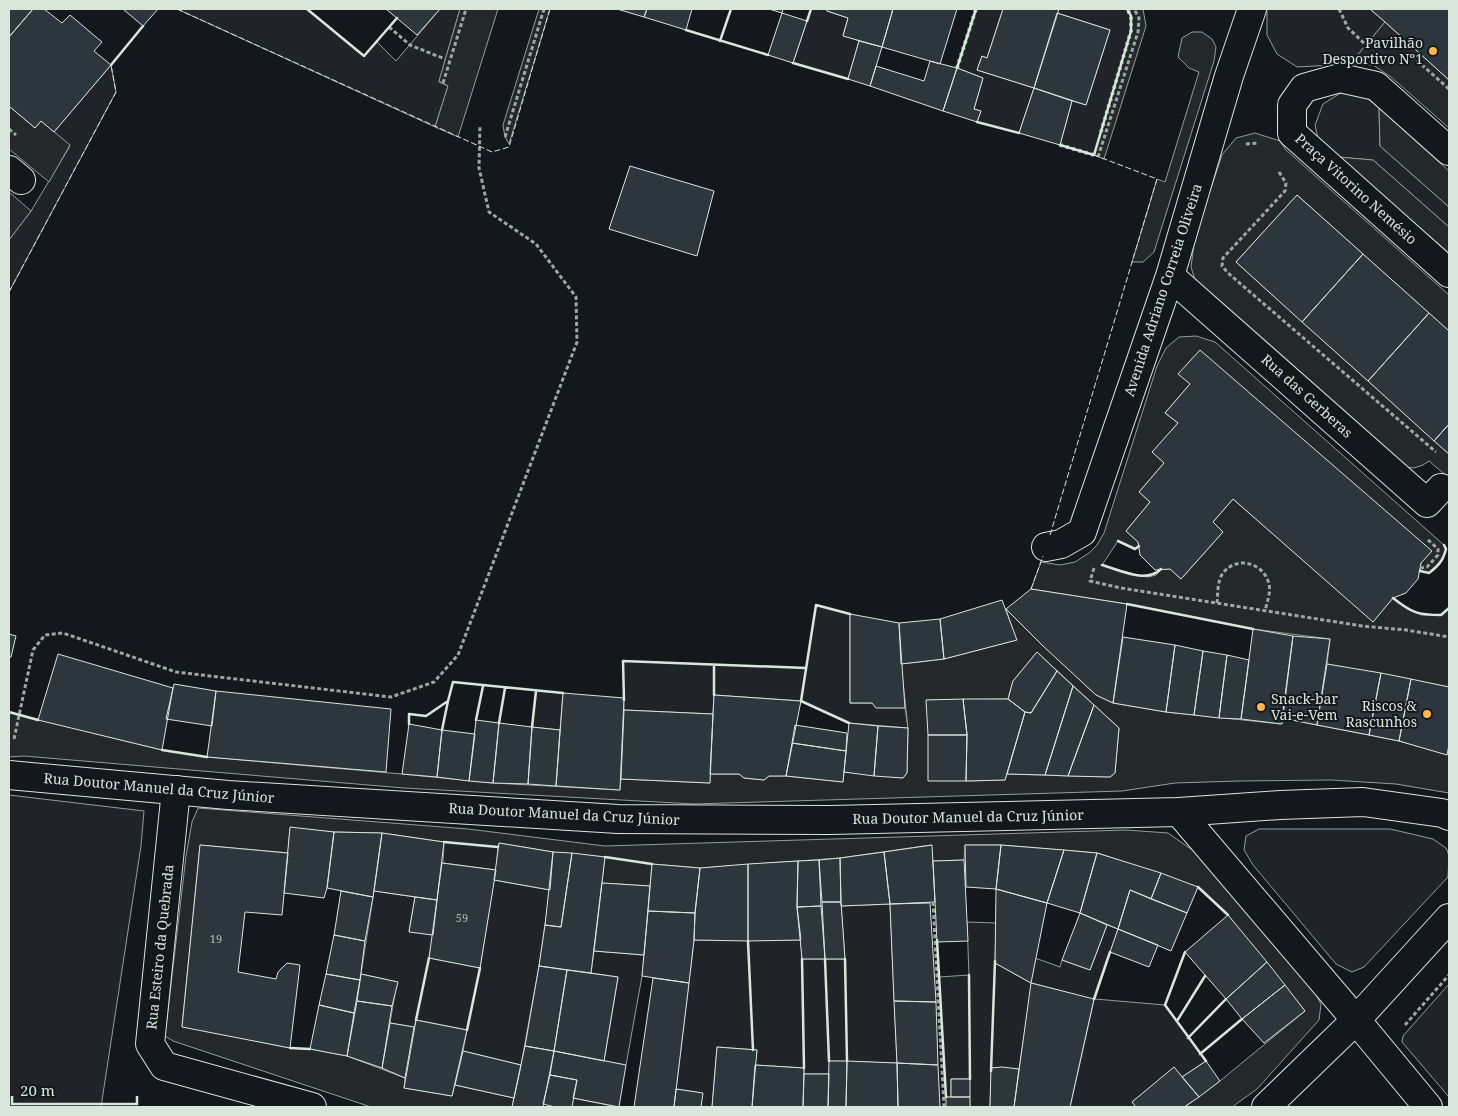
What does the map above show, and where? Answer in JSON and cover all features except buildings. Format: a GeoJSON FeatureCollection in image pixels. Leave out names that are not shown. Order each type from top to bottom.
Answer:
{"type":"FeatureCollection","features":[{"type":"Feature","properties":{"kind":"street","name":"Avenida Adriano Correia Oliveira"},"geometry":{"type":"LineString","coordinates":[[1046,546],[1061,544],[1082,532],[1170,276],[1250,9]]}},
{"type":"Feature","properties":{"kind":"street","name":"Praça Vitorino Nemésio"},"geometry":{"type":"LineString","coordinates":[[1449,151],[1376,86],[1340,78],[1304,88],[1292,106],[1292,133],[1449,273]]}},
{"type":"Feature","properties":{"kind":"street","name":"Rua das Gerberas"},"geometry":{"type":"LineString","coordinates":[[1170,276],[1427,503],[1441,488]]}},
{"type":"Feature","properties":{"kind":"street","name":"Rua Doutor Manuel da Cruz Júnior"},"geometry":{"type":"LineString","coordinates":[[9,775],[228,795],[618,819],[830,820],[1180,812],[1280,805],[1363,802],[1442,813],[1449,816]]}},
{"type":"Feature","properties":{"kind":"street","name":"Rua Esteiro da Quebrada"},"geometry":{"type":"LineString","coordinates":[[176,790],[150,1044],[164,1066],[312,1107]]}},
{"type":"Feature","properties":{"kind":"street"},"geometry":{"type":"LineString","coordinates":[[1180,812],[1428,1107]]}},
{"type":"Feature","properties":{"kind":"street"},"geometry":{"type":"LineString","coordinates":[[1266,1107],[1356,1020],[1449,918]]}},
{"type":"Feature","properties":{"kind":"path"},"geometry":{"type":"LineString","coordinates":[[443,83],[466,9]]}},
{"type":"Feature","properties":{"kind":"path"},"geometry":{"type":"LineString","coordinates":[[505,137],[544,9]]}},
{"type":"Feature","properties":{"kind":"path"},"geometry":{"type":"LineString","coordinates":[[1098,157],[1138,32],[1139,18],[1134,9]]}},
{"type":"Feature","properties":{"kind":"path"},"geometry":{"type":"LineString","coordinates":[[1339,9],[1348,28],[1366,45]]}},
{"type":"Feature","properties":{"kind":"path"},"geometry":{"type":"LineString","coordinates":[[389,27],[410,45],[445,59]]}},
{"type":"Feature","properties":{"kind":"path"},"geometry":{"type":"LineString","coordinates":[[14,740],[33,650],[44,635],[63,633],[176,672],[391,697],[434,682],[458,655],[577,342],[576,297],[536,244],[489,212],[479,168],[480,125]]}},
{"type":"Feature","properties":{"kind":"path"},"geometry":{"type":"LineString","coordinates":[[1240,149],[1246,143],[1261,142]]}},
{"type":"Feature","properties":{"kind":"path"},"geometry":{"type":"LineString","coordinates":[[1280,165],[1279,173],[1286,183],[1285,191],[1223,258],[1222,266],[1442,457]]}},
{"type":"Feature","properties":{"kind":"path"},"geometry":{"type":"LineString","coordinates":[[1221,276],[1228,273]]}},
{"type":"Feature","properties":{"kind":"path"},"geometry":{"type":"LineString","coordinates":[[1420,568],[1427,567],[1438,555],[1438,549],[1423,536]]}},
{"type":"Feature","properties":{"kind":"path"},"geometry":{"type":"LineString","coordinates":[[1096,562],[1090,581],[1164,595],[1362,626],[1448,636]]}},
{"type":"Feature","properties":{"kind":"path"},"geometry":{"type":"LineString","coordinates":[[1217,603],[1219,581],[1222,574],[1235,564],[1253,564],[1261,569],[1269,585],[1270,593],[1265,610]]}},
{"type":"Feature","properties":{"kind":"path"},"geometry":{"type":"LineString","coordinates":[[933,902],[944,1107]]}},
{"type":"Feature","properties":{"kind":"path"},"geometry":{"type":"LineString","coordinates":[[1442,983],[1449,984]]}},
{"type":"Feature","properties":{"kind":"shaded area"},"geometry":{"type":"Polygon","coordinates":[[[177,9],[307,9],[364,56],[377,42],[396,61],[440,9],[460,9],[439,82],[448,86],[435,127],[177,9]]]}},
{"type":"Feature","properties":{"kind":"shaded area"},"geometry":{"type":"Polygon","coordinates":[[[460,9],[498,9],[458,137],[435,127],[448,86],[439,81],[460,9]]]}},
{"type":"Feature","properties":{"kind":"shaded area"},"geometry":{"type":"Polygon","coordinates":[[[539,9],[550,9],[509,144],[505,137],[503,125],[539,9]]]}},
{"type":"Feature","properties":{"kind":"shaded area"},"geometry":{"type":"Polygon","coordinates":[[[811,9],[827,9],[827,11],[848,18],[843,35],[859,41],[848,79],[793,63],[811,9]]]}},
{"type":"Feature","properties":{"kind":"shaded area"},"geometry":{"type":"Polygon","coordinates":[[[976,9],[1003,9],[987,58],[982,56],[977,70],[1034,88],[1019,133],[977,122],[981,111],[974,109],[983,78],[957,68],[976,9]]]}},
{"type":"Feature","properties":{"kind":"shaded area"},"geometry":{"type":"Polygon","coordinates":[[[1059,9],[1127,9],[1131,16],[1131,31],[1094,155],[1060,145],[1072,101],[1086,105],[1110,30],[1057,13],[1059,9]]]}},
{"type":"Feature","properties":{"kind":"shaded area"},"geometry":{"type":"Polygon","coordinates":[[[1127,9],[1143,9],[1146,26],[1104,159],[1094,155],[1131,31],[1131,16],[1127,9]]]}},
{"type":"Feature","properties":{"kind":"shaded area"},"geometry":{"type":"Polygon","coordinates":[[[1267,9],[1370,9],[1385,22],[1350,64],[1297,67],[1277,54],[1267,35],[1267,9]]]}},
{"type":"Feature","properties":{"kind":"shaded area"},"geometry":{"type":"Polygon","coordinates":[[[1385,22],[1449,80],[1449,128],[1391,77],[1373,65],[1350,64],[1385,22]]]}},
{"type":"Feature","properties":{"kind":"shaded area"},"geometry":{"type":"Polygon","coordinates":[[[1192,32],[1202,32],[1212,39],[1216,47],[1214,61],[1154,252],[1143,262],[1132,262],[1157,179],[1165,182],[1199,72],[1189,68],[1178,57],[1182,38],[1192,32]]]}},
{"type":"Feature","properties":{"kind":"shaded area"},"geometry":{"type":"Polygon","coordinates":[[[111,65],[116,92],[9,292],[9,240],[31,211],[70,146],[54,132],[111,65]]]}},
{"type":"Feature","properties":{"kind":"shaded area"},"geometry":{"type":"Polygon","coordinates":[[[1342,92],[1362,94],[1379,108],[1380,146],[1449,207],[1449,227],[1373,160],[1338,157],[1318,139],[1315,125],[1323,104],[1342,92]]]}},
{"type":"Feature","properties":{"kind":"shaded area"},"geometry":{"type":"Polygon","coordinates":[[[9,106],[35,128],[41,121],[70,145],[49,182],[9,149],[9,106]]]}},
{"type":"Feature","properties":{"kind":"shaded area"},"geometry":{"type":"Polygon","coordinates":[[[1379,108],[1449,171],[1449,207],[1380,146],[1379,108]]]}},
{"type":"Feature","properties":{"kind":"shaded area"},"geometry":{"type":"Polygon","coordinates":[[[1255,133],[1280,141],[1286,150],[1449,295],[1449,331],[1297,195],[1236,262],[1449,454],[1449,478],[1429,461],[1414,468],[1405,467],[1214,296],[1196,283],[1191,267],[1195,236],[1222,155],[1236,138],[1255,133]]]}},
{"type":"Feature","properties":{"kind":"shaded area"},"geometry":{"type":"Polygon","coordinates":[[[1338,157],[1373,160],[1449,227],[1449,253],[1338,157]]]}},
{"type":"Feature","properties":{"kind":"shaded area"},"geometry":{"type":"Polygon","coordinates":[[[9,192],[31,211],[9,240],[9,192]]]}},
{"type":"Feature","properties":{"kind":"shaded area"},"geometry":{"type":"Polygon","coordinates":[[[1196,336],[1215,342],[1444,545],[1446,549],[1443,560],[1429,573],[1420,571],[1421,563],[1431,551],[1190,384],[1165,413],[1178,423],[1153,452],[1164,463],[1139,492],[1150,502],[1126,531],[1138,542],[1139,546],[1135,549],[1118,541],[1102,565],[1149,577],[1156,575],[1161,569],[1170,569],[1181,579],[1223,532],[1213,522],[1233,499],[1373,621],[1393,598],[1406,608],[1421,615],[1441,615],[1449,608],[1449,687],[1327,664],[1330,639],[1253,629],[1127,604],[1031,589],[1041,562],[1060,565],[1075,562],[1097,545],[1104,533],[1157,366],[1166,348],[1179,337],[1196,336]]]}},
{"type":"Feature","properties":{"kind":"shaded area"},"geometry":{"type":"Polygon","coordinates":[[[816,605],[850,614],[850,703],[872,703],[905,708],[908,728],[849,723],[801,701],[714,695],[713,714],[624,710],[623,661],[806,668],[816,605]]]}},
{"type":"Feature","properties":{"kind":"shaded area"},"geometry":{"type":"Polygon","coordinates":[[[1006,609],[1096,695],[1113,703],[1166,712],[1281,724],[1282,718],[1399,741],[1449,755],[1449,793],[1396,784],[1331,780],[1239,781],[1175,783],[1122,791],[694,804],[404,788],[24,756],[9,757],[9,712],[162,750],[207,757],[493,783],[620,790],[621,779],[710,783],[710,774],[739,774],[744,778],[764,780],[769,776],[786,776],[843,782],[844,772],[903,778],[907,773],[908,728],[901,664],[944,659],[1016,640],[1006,609]],[[1037,652],[1013,681],[1008,699],[927,700],[966,781],[1005,780],[1007,774],[1110,777],[1115,773],[1119,728],[1037,652]]]}},
{"type":"Feature","properties":{"kind":"shaded area"},"geometry":{"type":"Polygon","coordinates":[[[536,691],[563,693],[560,730],[532,727],[536,691]]]}},
{"type":"Feature","properties":{"kind":"shaded area"},"geometry":{"type":"Polygon","coordinates":[[[9,795],[144,811],[141,846],[101,1107],[9,1107],[9,795]]]}},
{"type":"Feature","properties":{"kind":"shaded area"},"geometry":{"type":"Polygon","coordinates":[[[198,808],[468,829],[605,846],[1126,830],[1168,833],[1198,854],[1313,989],[1321,1004],[1319,1020],[1257,1089],[1232,1107],[1185,1107],[1220,1081],[1305,1011],[1228,915],[1198,887],[1098,853],[1001,845],[965,845],[964,860],[933,861],[931,845],[840,858],[700,868],[652,864],[650,886],[602,883],[605,857],[553,852],[499,843],[498,847],[444,842],[382,833],[334,832],[290,828],[288,853],[200,845],[182,1026],[290,1048],[310,1049],[347,1056],[405,1078],[404,1088],[452,1096],[455,1085],[514,1098],[512,1107],[371,1107],[173,1041],[165,1036],[186,856],[192,822],[198,808]]]}},
{"type":"Feature","properties":{"kind":"shaded area"},"geometry":{"type":"Polygon","coordinates":[[[1259,829],[1390,829],[1433,839],[1446,848],[1449,855],[1448,877],[1364,967],[1352,972],[1336,964],[1253,865],[1244,850],[1246,836],[1259,829]]]}},
{"type":"Feature","properties":{"kind":"shaded area"},"geometry":{"type":"Polygon","coordinates":[[[444,842],[498,847],[496,870],[443,863],[444,842]]]}},
{"type":"Feature","properties":{"kind":"shaded area"},"geometry":{"type":"Polygon","coordinates":[[[494,880],[550,890],[539,966],[521,1065],[463,1051],[467,1030],[416,1020],[414,1027],[390,1023],[397,982],[361,974],[374,891],[415,897],[409,931],[433,935],[429,958],[480,968],[494,880]]]}},
{"type":"Feature","properties":{"kind":"shaded area"},"geometry":{"type":"Polygon","coordinates":[[[890,904],[897,1063],[830,1061],[829,1074],[804,1074],[804,1068],[755,1065],[757,1050],[717,1047],[712,1107],[701,1107],[702,1093],[676,1089],[694,940],[801,940],[802,959],[845,959],[841,906],[890,904]]]}},
{"type":"Feature","properties":{"kind":"shaded area"},"geometry":{"type":"Polygon","coordinates":[[[967,922],[996,923],[995,963],[1031,983],[1035,958],[1060,967],[1062,960],[1090,970],[1107,925],[1118,929],[1095,999],[1165,1005],[1206,1061],[1182,1077],[1174,1068],[1132,1102],[1136,1107],[1070,1107],[1094,1000],[1032,983],[1019,1069],[991,1068],[990,1107],[970,1107],[969,1079],[951,1079],[951,1097],[946,1097],[939,977],[969,975],[967,922]]]}},
{"type":"Feature","properties":{"kind":"shaded area"},"geometry":{"type":"Polygon","coordinates":[[[594,951],[644,955],[626,1065],[604,1061],[618,977],[591,973],[594,951]]]}},
{"type":"Feature","properties":{"kind":"shaded area"},"geometry":{"type":"Polygon","coordinates":[[[1449,984],[1449,1097],[1402,1042],[1403,1036],[1449,984]]]}},
{"type":"Feature","properties":{"kind":"shaded area"},"geometry":{"type":"Polygon","coordinates":[[[573,1098],[618,1107],[572,1107],[573,1098]]]}},
{"type":"Feature","properties":{"kind":"hedge"},"geometry":{"type":"LineString","coordinates":[[957,68],[976,9]]}},
{"type":"Feature","properties":{"kind":"hedge"},"geometry":{"type":"LineString","coordinates":[[1101,132],[1131,31],[1131,16],[1127,9]]}},
{"type":"Feature","properties":{"kind":"hedge"},"geometry":{"type":"LineString","coordinates":[[1060,145],[1094,155]]}},
{"type":"Feature","properties":{"kind":"fence"},"geometry":{"type":"LineString","coordinates":[[177,9],[492,152],[509,147],[550,9]]}},
{"type":"Feature","properties":{"kind":"fence"},"geometry":{"type":"LineString","coordinates":[[9,292],[116,92],[111,65]]}},
{"type":"Feature","properties":{"kind":"fence"},"geometry":{"type":"LineString","coordinates":[[1050,535],[1157,179],[1094,155]]}},
{"type":"Feature","properties":{"kind":"fence"},"geometry":{"type":"LineString","coordinates":[[1031,589],[1043,556]]}},
{"type":"Feature","properties":{"kind":"wall"},"geometry":{"type":"LineString","coordinates":[[307,9],[364,56],[397,18]]}},
{"type":"Feature","properties":{"kind":"wall"},"geometry":{"type":"LineString","coordinates":[[720,41],[731,9]]}},
{"type":"Feature","properties":{"kind":"wall"},"geometry":{"type":"LineString","coordinates":[[807,21],[811,9]]}},
{"type":"Feature","properties":{"kind":"wall"},"geometry":{"type":"LineString","coordinates":[[957,68],[976,9]]}},
{"type":"Feature","properties":{"kind":"wall"},"geometry":{"type":"LineString","coordinates":[[1060,145],[1094,155],[1131,31],[1131,16],[1127,9]]}},
{"type":"Feature","properties":{"kind":"wall"},"geometry":{"type":"LineString","coordinates":[[111,65],[143,26]]}},
{"type":"Feature","properties":{"kind":"wall"},"geometry":{"type":"LineString","coordinates":[[686,30],[768,55]]}},
{"type":"Feature","properties":{"kind":"wall"},"geometry":{"type":"LineString","coordinates":[[793,63],[848,79]]}},
{"type":"Feature","properties":{"kind":"wall"},"geometry":{"type":"LineString","coordinates":[[977,122],[1019,133]]}},
{"type":"Feature","properties":{"kind":"wall"},"geometry":{"type":"LineString","coordinates":[[1118,541],[1135,549],[1139,546]]}},
{"type":"Feature","properties":{"kind":"wall"},"geometry":{"type":"LineString","coordinates":[[1420,571],[1429,573],[1438,565],[1445,553],[1444,545]]}},
{"type":"Feature","properties":{"kind":"wall"},"geometry":{"type":"LineString","coordinates":[[1102,565],[1140,576],[1155,573],[1161,569]]}},
{"type":"Feature","properties":{"kind":"wall"},"geometry":{"type":"LineString","coordinates":[[1393,598],[1410,610],[1421,614],[1441,615],[1449,608]]}},
{"type":"Feature","properties":{"kind":"wall"},"geometry":{"type":"LineString","coordinates":[[1127,604],[1253,629]]}},
{"type":"Feature","properties":{"kind":"wall"},"geometry":{"type":"LineString","coordinates":[[849,723],[801,701],[816,605],[850,614]]}},
{"type":"Feature","properties":{"kind":"wall"},"geometry":{"type":"LineString","coordinates":[[624,700],[623,661],[806,668]]}},
{"type":"Feature","properties":{"kind":"wall"},"geometry":{"type":"LineString","coordinates":[[714,665],[714,695]]}},
{"type":"Feature","properties":{"kind":"wall"},"geometry":{"type":"LineString","coordinates":[[409,724],[409,714],[426,716],[448,701],[453,682],[563,693]]}},
{"type":"Feature","properties":{"kind":"wall"},"geometry":{"type":"LineString","coordinates":[[476,720],[483,686]]}},
{"type":"Feature","properties":{"kind":"wall"},"geometry":{"type":"LineString","coordinates":[[499,723],[505,688]]}},
{"type":"Feature","properties":{"kind":"wall"},"geometry":{"type":"LineString","coordinates":[[532,727],[536,691]]}},
{"type":"Feature","properties":{"kind":"wall"},"geometry":{"type":"LineString","coordinates":[[442,730],[448,701]]}},
{"type":"Feature","properties":{"kind":"wall"},"geometry":{"type":"LineString","coordinates":[[9,712],[38,720]]}},
{"type":"Feature","properties":{"kind":"wall"},"geometry":{"type":"LineString","coordinates":[[162,750],[207,757]]}},
{"type":"Feature","properties":{"kind":"wall"},"geometry":{"type":"LineString","coordinates":[[444,842],[498,847]]}},
{"type":"Feature","properties":{"kind":"wall"},"geometry":{"type":"LineString","coordinates":[[605,857],[652,864]]}},
{"type":"Feature","properties":{"kind":"wall"},"geometry":{"type":"LineString","coordinates":[[1198,887],[1228,915]]}},
{"type":"Feature","properties":{"kind":"wall"},"geometry":{"type":"LineString","coordinates":[[937,940],[946,1097]]}},
{"type":"Feature","properties":{"kind":"wall"},"geometry":{"type":"LineString","coordinates":[[748,941],[753,1050]]}},
{"type":"Feature","properties":{"kind":"wall"},"geometry":{"type":"LineString","coordinates":[[1094,999],[1110,952]]}},
{"type":"Feature","properties":{"kind":"wall"},"geometry":{"type":"LineString","coordinates":[[1185,952],[1165,1005],[1206,1061]]}},
{"type":"Feature","properties":{"kind":"wall"},"geometry":{"type":"LineString","coordinates":[[416,1020],[429,958]]}},
{"type":"Feature","properties":{"kind":"wall"},"geometry":{"type":"LineString","coordinates":[[802,959],[804,1068]]}},
{"type":"Feature","properties":{"kind":"wall"},"geometry":{"type":"LineString","coordinates":[[825,959],[829,1061]]}},
{"type":"Feature","properties":{"kind":"wall"},"geometry":{"type":"LineString","coordinates":[[845,959],[847,1061]]}},
{"type":"Feature","properties":{"kind":"wall"},"geometry":{"type":"LineString","coordinates":[[991,1071],[995,961]]}},
{"type":"Feature","properties":{"kind":"wall"},"geometry":{"type":"LineString","coordinates":[[467,1030],[480,968]]}},
{"type":"Feature","properties":{"kind":"wall"},"geometry":{"type":"LineString","coordinates":[[969,975],[970,1079]]}},
{"type":"Feature","properties":{"kind":"wall"},"geometry":{"type":"LineString","coordinates":[[1177,1021],[1205,976]]}},
{"type":"Feature","properties":{"kind":"wall"},"geometry":{"type":"LineString","coordinates":[[1188,1038],[1226,999]]}},
{"type":"Feature","properties":{"kind":"wall"},"geometry":{"type":"LineString","coordinates":[[1200,1054],[1242,1019]]}},
{"type":"Feature","properties":{"kind":"wall"},"geometry":{"type":"LineString","coordinates":[[290,1048],[310,1049]]}},
{"type":"Feature","properties":{"kind":"place","name":"Pavilhão Desportivo Nº1"},"geometry":{"type":"Point","coordinates":[1433,51]}},
{"type":"Feature","properties":{"kind":"place","name":"Snack-bar Vai-e-Vem"},"geometry":{"type":"Point","coordinates":[1261,707]}},
{"type":"Feature","properties":{"kind":"place","name":"Riscos & Rascunhos"},"geometry":{"type":"Point","coordinates":[1427,714]}}]}
